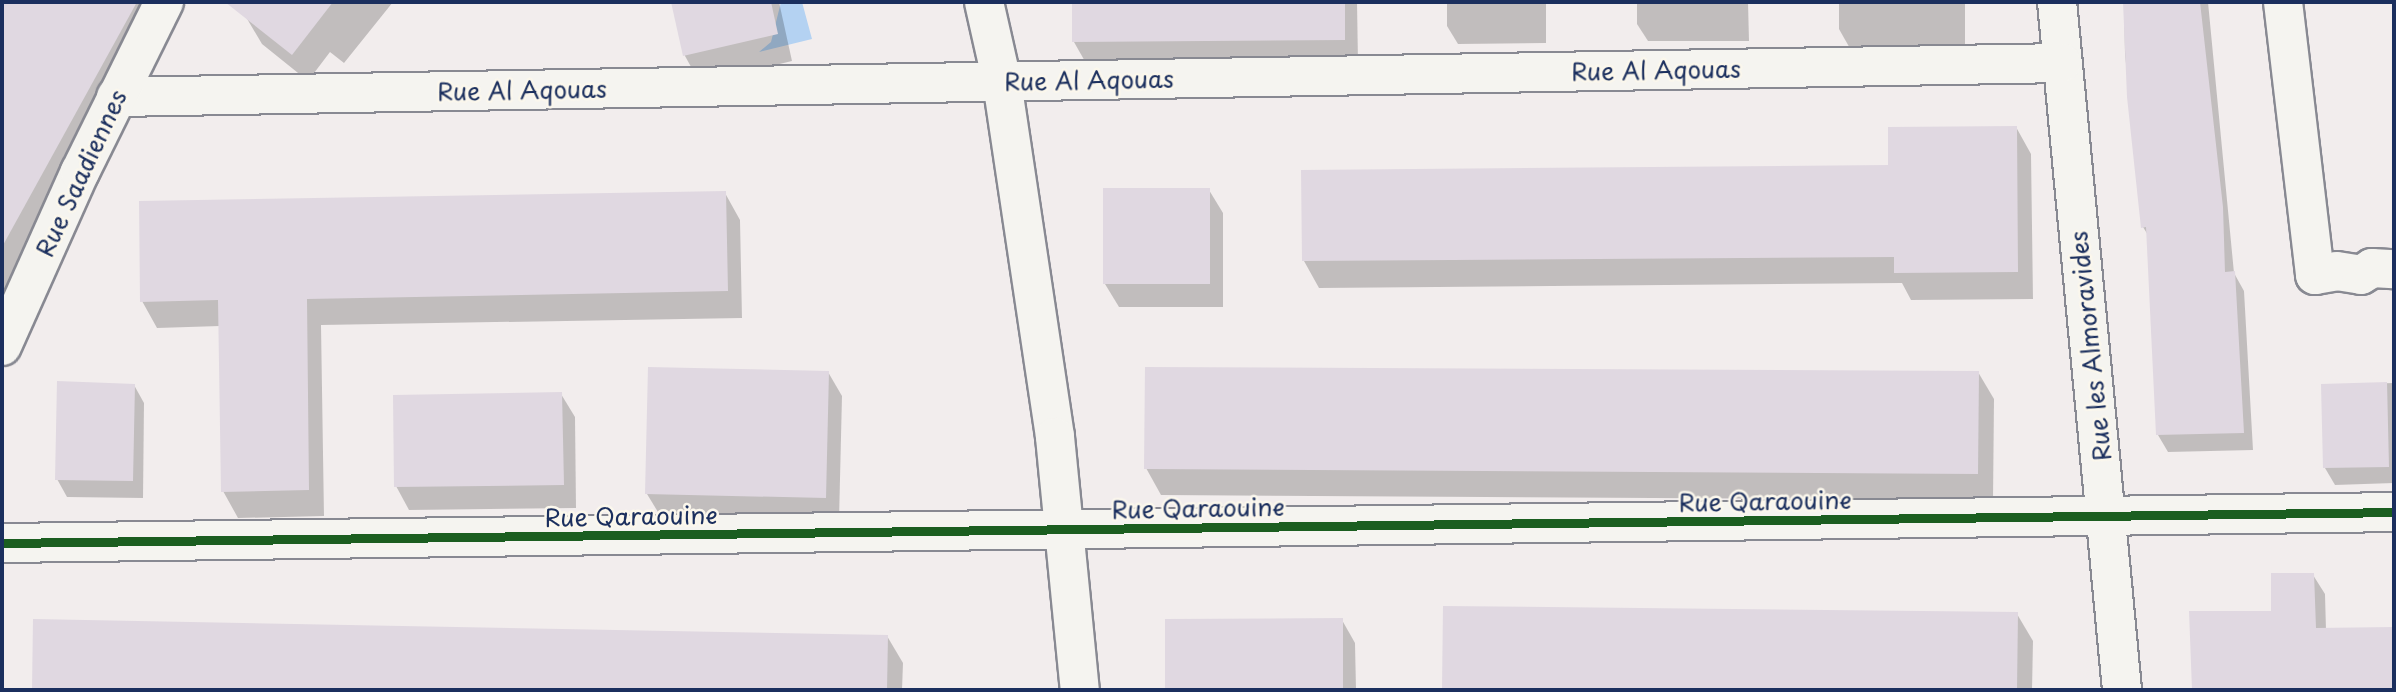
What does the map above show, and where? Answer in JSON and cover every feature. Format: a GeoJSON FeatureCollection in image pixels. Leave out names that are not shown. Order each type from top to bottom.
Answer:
{"type":"FeatureCollection","features":[{"type":"Feature","properties":{"kind":"street","name":"Rue Saadiennes"},"geometry":{"type":"LineString","coordinates":[[2,346],[116,97],[164,2]]}},
{"type":"Feature","properties":{"kind":"street"},"geometry":{"type":"LineString","coordinates":[[984,2],[1002,82],[1055,437],[1080,690]]}},
{"type":"Feature","properties":{"kind":"street","name":"Rue les Almoravides"},"geometry":{"type":"LineString","coordinates":[[2057,2],[2122,690]]}},
{"type":"Feature","properties":{"kind":"street"},"geometry":{"type":"LineString","coordinates":[[2283,2],[2315,275],[2337,271],[2361,275],[2372,268],[2394,269]]}},
{"type":"Feature","properties":{"kind":"street","name":"Rue Al Aqouas"},"geometry":{"type":"LineString","coordinates":[[116,97],[2062,63]]}},
{"type":"Feature","properties":{"kind":"street","name":"Rue Qaraouine"},"geometry":{"type":"LineString","coordinates":[[2,544],[2394,512]]}},
{"type":"Feature","properties":{"kind":"water"},"geometry":{"type":"Polygon","coordinates":[[[781,2],[802,2],[812,39],[759,52],[771,42],[781,2]]]}},
{"type":"Feature","properties":{"kind":"building"},"geometry":{"type":"Polygon","coordinates":[[[2,2],[137,2],[2,247],[2,2]]]}},
{"type":"Feature","properties":{"kind":"building"},"geometry":{"type":"Polygon","coordinates":[[[225,2],[333,2],[292,55],[225,2]]]}},
{"type":"Feature","properties":{"kind":"building"},"geometry":{"type":"Polygon","coordinates":[[[671,2],[771,2],[778,34],[683,56],[671,2]]]}},
{"type":"Feature","properties":{"kind":"building"},"geometry":{"type":"Polygon","coordinates":[[[1072,2],[1345,2],[1345,40],[1072,42],[1072,2]]]}},
{"type":"Feature","properties":{"kind":"building"},"geometry":{"type":"Polygon","coordinates":[[[2123,2],[2200,2],[2223,207],[2225,272],[2235,271],[2244,433],[2156,435],[2146,227],[2141,228],[2127,97],[2123,2]]]}},
{"type":"Feature","properties":{"kind":"building"},"geometry":{"type":"Polygon","coordinates":[[[2017,126],[2018,272],[1894,273],[1894,257],[1302,261],[1301,170],[1888,165],[1888,127],[2017,126]]]}},
{"type":"Feature","properties":{"kind":"building"},"geometry":{"type":"Polygon","coordinates":[[[1103,188],[1210,188],[1210,284],[1103,284],[1103,188]]]}},
{"type":"Feature","properties":{"kind":"building"},"geometry":{"type":"Polygon","coordinates":[[[726,191],[728,291],[307,299],[309,490],[221,492],[218,300],[140,302],[139,201],[726,191]]]}},
{"type":"Feature","properties":{"kind":"building"},"geometry":{"type":"Polygon","coordinates":[[[648,367],[829,371],[826,498],[645,494],[648,367]]]}},
{"type":"Feature","properties":{"kind":"building"},"geometry":{"type":"Polygon","coordinates":[[[1145,367],[1979,371],[1978,474],[1144,469],[1145,367]]]}},
{"type":"Feature","properties":{"kind":"building"},"geometry":{"type":"Polygon","coordinates":[[[57,381],[135,384],[133,481],[55,480],[57,381]]]}},
{"type":"Feature","properties":{"kind":"building"},"geometry":{"type":"Polygon","coordinates":[[[2387,382],[2389,467],[2323,468],[2321,384],[2387,382]]]}},
{"type":"Feature","properties":{"kind":"building"},"geometry":{"type":"Polygon","coordinates":[[[562,392],[564,485],[394,487],[393,395],[562,392]]]}},
{"type":"Feature","properties":{"kind":"building"},"geometry":{"type":"Polygon","coordinates":[[[2271,573],[2314,573],[2316,628],[2394,627],[2394,690],[2192,690],[2189,611],[2271,611],[2271,573]]]}},
{"type":"Feature","properties":{"kind":"building"},"geometry":{"type":"Polygon","coordinates":[[[1443,606],[2018,612],[2017,690],[1442,690],[1443,606]]]}},
{"type":"Feature","properties":{"kind":"building"},"geometry":{"type":"Polygon","coordinates":[[[1343,618],[1343,690],[1165,690],[1165,619],[1343,618]]]}},
{"type":"Feature","properties":{"kind":"building"},"geometry":{"type":"Polygon","coordinates":[[[33,619],[888,635],[887,690],[32,690],[33,619]]]}},
{"type":"Feature","properties":{"kind":"cycle path"},"geometry":{"type":"LineString","coordinates":[[2,543],[2394,512]]}}]}
